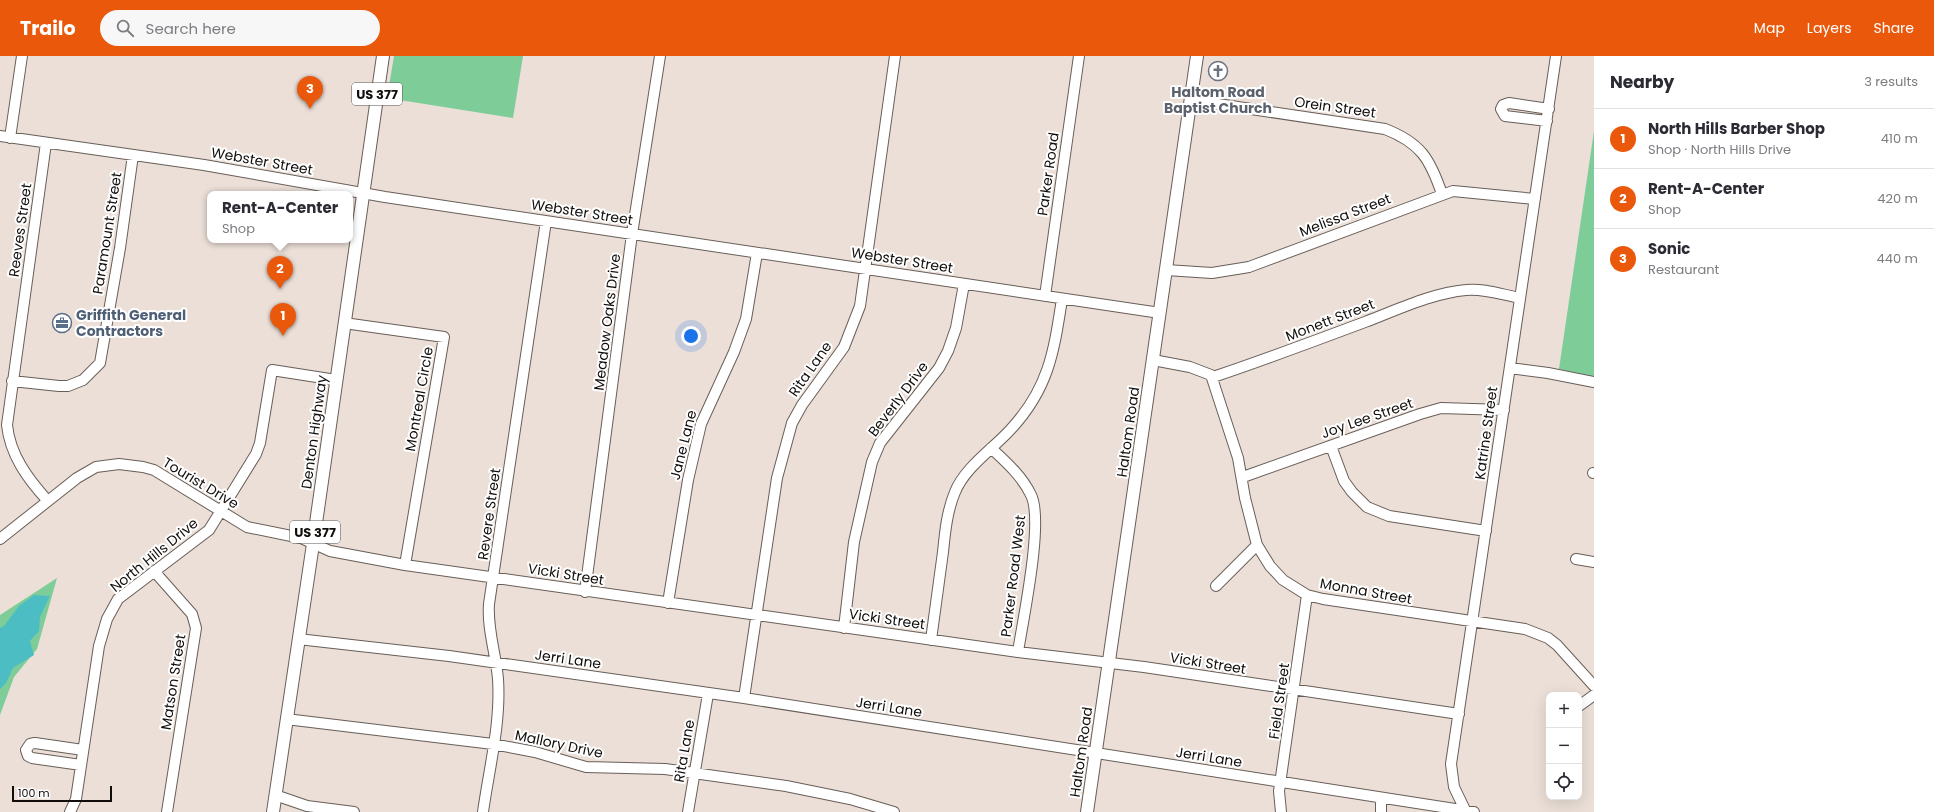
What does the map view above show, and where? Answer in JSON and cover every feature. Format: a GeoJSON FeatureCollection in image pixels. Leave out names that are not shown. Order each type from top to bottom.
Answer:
{"type":"FeatureCollection","features":[{"type":"Feature","properties":{"kind":"main road","name":"Denton Highway"},"geometry":{"type":"LineString","coordinates":[[273,812],[383,56]]}},
{"type":"Feature","properties":{"kind":"main road","name":"Haltom Road"},"geometry":{"type":"LineString","coordinates":[[1087,812],[1197,56]]}},
{"type":"Feature","properties":{"kind":"street"},"geometry":{"type":"LineString","coordinates":[[5,137],[22,56]]}},
{"type":"Feature","properties":{"kind":"street","name":"Meadow Oaks Drive"},"geometry":{"type":"LineString","coordinates":[[586,592],[632,234],[660,56]]}},
{"type":"Feature","properties":{"kind":"street","name":"Rita Lane"},"geometry":{"type":"LineString","coordinates":[[744,698],[777,478],[792,423],[802,405],[849,338],[860,306],[895,56]]}},
{"type":"Feature","properties":{"kind":"street","name":"Parker Road"},"geometry":{"type":"LineString","coordinates":[[1045,296],[1079,56]]}},
{"type":"Feature","properties":{"kind":"street","name":"Katrine Street"},"geometry":{"type":"LineString","coordinates":[[1469,812],[1454,787],[1451,773],[1556,56]]}},
{"type":"Feature","properties":{"kind":"street","name":"Orein Street"},"geometry":{"type":"LineString","coordinates":[[1191,100],[1385,129],[1397,134],[1424,154],[1434,172],[1442,194]]}},
{"type":"Feature","properties":{"kind":"street"},"geometry":{"type":"LineString","coordinates":[[1547,121],[1505,116],[1501,109],[1504,104],[1509,103],[1549,108]]}},
{"type":"Feature","properties":{"kind":"street","name":"Webster Street"},"geometry":{"type":"LineString","coordinates":[[5,137],[221,168],[385,197],[1160,313]]}},
{"type":"Feature","properties":{"kind":"street","name":"Reeves Street"},"geometry":{"type":"LineString","coordinates":[[46,143],[7,425],[13,452],[34,485],[47,500]]}},
{"type":"Feature","properties":{"kind":"street","name":"Paramount Street"},"geometry":{"type":"LineString","coordinates":[[12,381],[68,386],[83,380],[100,363],[120,248],[133,155]]}},
{"type":"Feature","properties":{"kind":"street","name":"Melissa Street"},"geometry":{"type":"LineString","coordinates":[[1166,270],[1212,273],[1249,267],[1452,191],[1535,200]]}},
{"type":"Feature","properties":{"kind":"street","name":"Revere Street"},"geometry":{"type":"LineString","coordinates":[[483,812],[496,720],[498,680],[488,615],[546,221]]}},
{"type":"Feature","properties":{"kind":"street","name":"Jane Lane"},"geometry":{"type":"LineString","coordinates":[[668,603],[688,480],[701,424],[734,352],[746,319],[757,253]]}},
{"type":"Feature","properties":{"kind":"street","name":"Beverly Drive"},"geometry":{"type":"LineString","coordinates":[[844,628],[854,542],[872,462],[884,438],[938,368],[948,351],[956,328],[964,284]]}},
{"type":"Feature","properties":{"kind":"street","name":"Monett Street"},"geometry":{"type":"LineString","coordinates":[[1213,377],[1264,360],[1404,307],[1439,296],[1468,290],[1480,290],[1520,298]]}},
{"type":"Feature","properties":{"kind":"street"},"geometry":{"type":"LineString","coordinates":[[931,640],[949,508],[955,492],[962,479],[1021,418],[1039,391],[1048,372],[1054,350],[1062,299]]}},
{"type":"Feature","properties":{"kind":"street","name":"Montreal Circle"},"geometry":{"type":"LineString","coordinates":[[344,323],[444,337],[405,565]]}},
{"type":"Feature","properties":{"kind":"street"},"geometry":{"type":"LineString","coordinates":[[1153,360],[1208,372],[1213,377]]}},
{"type":"Feature","properties":{"kind":"street"},"geometry":{"type":"LineString","coordinates":[[1510,368],[1548,373],[1594,382]]}},
{"type":"Feature","properties":{"kind":"street","name":"North Hills Drive"},"geometry":{"type":"LineString","coordinates":[[70,812],[76,799],[100,646],[107,619],[118,599],[209,530],[256,454],[260,443],[272,370],[336,380]]}},
{"type":"Feature","properties":{"kind":"street","name":"Monna Street"},"geometry":{"type":"LineString","coordinates":[[1213,377],[1243,478],[1245,498],[1258,545],[1270,566],[1283,580],[1308,595],[1383,609],[1525,629],[1548,638],[1569,656],[1594,686]]}},
{"type":"Feature","properties":{"kind":"street","name":"Joy Lee Street"},"geometry":{"type":"LineString","coordinates":[[1243,478],[1441,408],[1504,410]]}},
{"type":"Feature","properties":{"kind":"street"},"geometry":{"type":"LineString","coordinates":[[1331,446],[1344,482],[1359,501],[1372,510],[1389,516],[1486,531]]}},
{"type":"Feature","properties":{"kind":"street","name":"Parker Road West"},"geometry":{"type":"LineString","coordinates":[[991,448],[1019,476],[1031,494],[1036,509],[1036,532],[1018,652]]}},
{"type":"Feature","properties":{"kind":"street","name":"Tourist Drive"},"geometry":{"type":"LineString","coordinates":[[0,539],[47,500],[89,470],[96,467],[119,464],[154,470],[247,527],[301,538],[313,544]]}},
{"type":"Feature","properties":{"kind":"street","name":"Vicki Street"},"geometry":{"type":"LineString","coordinates":[[313,544],[330,551],[405,565],[494,577],[586,592],[1018,652],[1109,663],[1459,714]]}},
{"type":"Feature","properties":{"kind":"street"},"geometry":{"type":"LineString","coordinates":[[1216,586],[1258,545]]}},
{"type":"Feature","properties":{"kind":"street"},"geometry":{"type":"LineString","coordinates":[[1576,559],[1594,562]]}},
{"type":"Feature","properties":{"kind":"street","name":"Matson Street"},"geometry":{"type":"LineString","coordinates":[[154,571],[192,614],[196,628],[167,812]]}},
{"type":"Feature","properties":{"kind":"street","name":"Field Street"},"geometry":{"type":"LineString","coordinates":[[1281,812],[1281,782],[1308,595]]}},
{"type":"Feature","properties":{"kind":"street","name":"Jerri Lane"},"geometry":{"type":"LineString","coordinates":[[298,639],[496,663],[744,698],[1469,812]]}},
{"type":"Feature","properties":{"kind":"street","name":"Rita Lane"},"geometry":{"type":"LineString","coordinates":[[688,812],[708,694]]}},
{"type":"Feature","properties":{"kind":"street"},"geometry":{"type":"LineString","coordinates":[[1582,704],[1594,695]]}},
{"type":"Feature","properties":{"kind":"street","name":"Mallory Drive"},"geometry":{"type":"LineString","coordinates":[[286,719],[493,744],[535,752],[586,767],[665,769],[819,792],[894,812]]}},
{"type":"Feature","properties":{"kind":"street"},"geometry":{"type":"LineString","coordinates":[[81,765],[32,758],[27,754],[26,750],[30,744],[35,743],[83,750]]}},
{"type":"Feature","properties":{"kind":"street"},"geometry":{"type":"LineString","coordinates":[[275,795],[307,806],[354,812]]}},
{"type":"Feature","properties":{"kind":"street"},"geometry":{"type":"LineString","coordinates":[[1381,798],[1381,812]]}},
{"type":"Feature","properties":{"kind":"green space"},"geometry":{"type":"Polygon","coordinates":[[[394,56],[523,56],[513,118],[387,98],[394,56]]]}},
{"type":"Feature","properties":{"kind":"green space"},"geometry":{"type":"Polygon","coordinates":[[[1594,131],[1594,378],[1559,369],[1594,131]]]}},
{"type":"Feature","properties":{"kind":"green space"},"geometry":{"type":"Polygon","coordinates":[[[57,578],[37,649],[14,677],[0,715],[0,615],[57,578]]]}},
{"type":"Feature","properties":{"kind":"water"},"geometry":{"type":"Polygon","coordinates":[[[34,595],[50,596],[40,617],[39,631],[30,641],[34,655],[13,668],[6,683],[0,689],[0,628],[4,626],[19,606],[34,595]]]}},
{"type":"Feature","properties":{"kind":"place","name":"Haltom Road Baptist Church"},"geometry":{"type":"Point","coordinates":[1218,71]}},
{"type":"Feature","properties":{"kind":"place","name":"Sonic"},"geometry":{"type":"Point","coordinates":[310,109]}},
{"type":"Feature","properties":{"kind":"place","name":"Rent-A-Center"},"geometry":{"type":"Point","coordinates":[280,289]}},
{"type":"Feature","properties":{"kind":"place","name":"Griffith General Contractors"},"geometry":{"type":"Point","coordinates":[62,323]}},
{"type":"Feature","properties":{"kind":"place","name":"North Hills Barber Shop"},"geometry":{"type":"Point","coordinates":[283,336]}}]}
